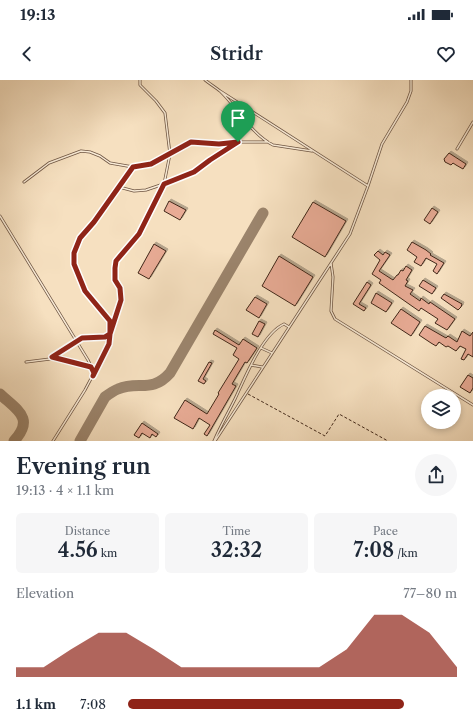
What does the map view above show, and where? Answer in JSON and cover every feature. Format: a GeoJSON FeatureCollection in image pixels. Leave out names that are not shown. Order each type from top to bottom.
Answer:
{"type":"FeatureCollection","features":[{"type":"Feature","properties":{"kind":"lane"},"geometry":{"type":"LineString","coordinates":[[26,362],[44,360],[52,357],[76,341],[89,337],[105,337],[110,334],[121,300],[120,288],[115,280],[116,261],[139,234],[164,184],[170,154],[165,113],[156,100],[140,85],[140,80]]}},
{"type":"Feature","properties":{"kind":"lane"},"geometry":{"type":"LineString","coordinates":[[205,80],[368,186]]}},
{"type":"Feature","properties":{"kind":"lane"},"geometry":{"type":"LineString","coordinates":[[214,441],[353,227],[382,144],[407,102],[411,80]]}},
{"type":"Feature","properties":{"kind":"lane"},"geometry":{"type":"LineString","coordinates":[[220,91],[268,142],[273,145],[314,151]]}},
{"type":"Feature","properties":{"kind":"lane"},"geometry":{"type":"LineString","coordinates":[[457,149],[473,122]]}},
{"type":"Feature","properties":{"kind":"lane"},"geometry":{"type":"LineString","coordinates":[[24,182],[49,163],[81,151],[90,152],[100,156],[110,163],[133,167],[151,164],[191,142],[219,144],[238,142],[268,142]]}},
{"type":"Feature","properties":{"kind":"lane"},"geometry":{"type":"LineString","coordinates":[[119,188],[134,191],[146,190],[164,184],[194,172],[238,142]]}},
{"type":"Feature","properties":{"kind":"lane"},"geometry":{"type":"LineString","coordinates":[[53,441],[93,376],[109,344],[110,321],[85,291],[74,264],[74,253],[80,238],[94,222],[133,167]]}},
{"type":"Feature","properties":{"kind":"lane"},"geometry":{"type":"LineString","coordinates":[[0,216],[76,341],[94,373],[93,376]]}},
{"type":"Feature","properties":{"kind":"lane"},"geometry":{"type":"LineString","coordinates":[[331,263],[334,277],[331,311],[335,319],[473,405]]}},
{"type":"Feature","properties":{"kind":"lane"},"geometry":{"type":"LineString","coordinates":[[214,441],[251,365],[269,336],[279,326],[284,324],[289,327]]}},
{"type":"Feature","properties":{"kind":"lane"},"geometry":{"type":"LineString","coordinates":[[262,348],[272,353]]}},
{"type":"Feature","properties":{"kind":"lane"},"geometry":{"type":"LineString","coordinates":[[52,357],[91,367]]}},
{"type":"Feature","properties":{"kind":"lane"},"geometry":{"type":"LineString","coordinates":[[251,365],[262,367]]}},
{"type":"Feature","properties":{"kind":"path"},"geometry":{"type":"LineString","coordinates":[[245,393],[324,436],[339,414],[388,441]]}},
{"type":"Feature","properties":{"kind":"building"},"geometry":{"type":"Polygon","coordinates":[[[449,153],[466,164],[463,169],[453,163],[451,165],[445,162],[444,159],[449,153]]]}},
{"type":"Feature","properties":{"kind":"building"},"geometry":{"type":"Polygon","coordinates":[[[169,201],[186,210],[180,220],[164,211],[169,201]]]}},
{"type":"Feature","properties":{"kind":"building"},"geometry":{"type":"Polygon","coordinates":[[[313,202],[346,221],[325,257],[292,237],[313,202]]]}},
{"type":"Feature","properties":{"kind":"building"},"geometry":{"type":"Polygon","coordinates":[[[432,208],[438,212],[430,224],[424,220],[432,208]]]}},
{"type":"Feature","properties":{"kind":"building"},"geometry":{"type":"Polygon","coordinates":[[[412,242],[444,263],[437,274],[433,271],[437,264],[426,258],[421,266],[414,262],[417,257],[407,250],[412,242]]]}},
{"type":"Feature","properties":{"kind":"building"},"geometry":{"type":"Polygon","coordinates":[[[154,244],[166,251],[149,279],[138,273],[154,244]]]}},
{"type":"Feature","properties":{"kind":"building"},"geometry":{"type":"Polygon","coordinates":[[[378,251],[383,255],[385,252],[390,255],[379,271],[393,280],[401,270],[403,271],[406,266],[412,270],[406,280],[408,281],[405,286],[413,290],[410,294],[420,301],[421,298],[429,304],[430,302],[455,319],[447,330],[435,323],[438,319],[421,308],[419,311],[379,283],[381,280],[372,274],[380,260],[374,255],[378,251]]]}},
{"type":"Feature","properties":{"kind":"building"},"geometry":{"type":"Polygon","coordinates":[[[279,256],[313,277],[295,306],[262,286],[279,256]]]}},
{"type":"Feature","properties":{"kind":"building"},"geometry":{"type":"Polygon","coordinates":[[[423,280],[436,288],[432,294],[419,286],[423,280]]]}},
{"type":"Feature","properties":{"kind":"building"},"geometry":{"type":"Polygon","coordinates":[[[367,282],[371,285],[359,304],[366,308],[364,311],[353,304],[367,282]]]}},
{"type":"Feature","properties":{"kind":"building"},"geometry":{"type":"Polygon","coordinates":[[[376,293],[392,303],[386,312],[371,303],[376,293]]]}},
{"type":"Feature","properties":{"kind":"building"},"geometry":{"type":"Polygon","coordinates":[[[444,294],[462,304],[461,307],[458,310],[441,298],[444,294]]]}},
{"type":"Feature","properties":{"kind":"building"},"geometry":{"type":"Polygon","coordinates":[[[255,297],[267,304],[259,318],[246,310],[255,297]]]}},
{"type":"Feature","properties":{"kind":"building"},"geometry":{"type":"Polygon","coordinates":[[[401,309],[420,322],[411,336],[391,323],[401,309]]]}},
{"type":"Feature","properties":{"kind":"building"},"geometry":{"type":"Polygon","coordinates":[[[259,321],[265,324],[258,337],[252,334],[259,321]]]}},
{"type":"Feature","properties":{"kind":"building"},"geometry":{"type":"Polygon","coordinates":[[[425,326],[446,338],[448,336],[457,342],[462,331],[470,336],[473,332],[473,357],[468,354],[464,360],[461,359],[466,349],[460,346],[456,351],[439,342],[436,346],[431,343],[419,335],[425,326]]]}},
{"type":"Feature","properties":{"kind":"building"},"geometry":{"type":"Polygon","coordinates":[[[215,330],[239,345],[243,339],[257,348],[247,363],[245,362],[232,384],[236,386],[207,436],[204,434],[210,425],[199,418],[193,429],[174,418],[185,400],[207,414],[239,359],[233,355],[237,348],[213,334],[215,330]]]}},
{"type":"Feature","properties":{"kind":"building"},"geometry":{"type":"Polygon","coordinates":[[[209,362],[212,363],[203,379],[206,381],[204,384],[198,381],[209,362]]]}},
{"type":"Feature","properties":{"kind":"building"},"geometry":{"type":"Polygon","coordinates":[[[468,375],[473,378],[473,388],[470,393],[460,387],[468,375]]]}},
{"type":"Feature","properties":{"kind":"building"},"geometry":{"type":"Polygon","coordinates":[[[142,423],[158,434],[156,437],[152,434],[150,438],[142,433],[139,438],[134,435],[142,423]]]}},
{"type":"Feature","properties":{"kind":"taxiway"},"geometry":{"type":"LineString","coordinates":[[80,441],[105,397],[114,391],[125,387],[145,386],[157,383],[170,373],[263,213]]}},
{"type":"Feature","properties":{"kind":"taxiway"},"geometry":{"type":"LineString","coordinates":[[0,394],[17,410],[23,420],[23,426],[14,441]]}},
{"type":"Feature","properties":{"kind":"route"},"geometry":{"type":"LineString","coordinates":[[238,142],[187,176],[164,184],[139,234],[116,261],[115,280],[120,288],[121,300],[110,334],[109,344],[93,376],[94,373],[91,367],[77,362],[52,357],[82,338],[105,337],[110,334],[110,321],[85,291],[74,264],[74,253],[80,238],[94,222],[133,167],[151,164],[191,142],[219,144],[238,142]]}}]}
